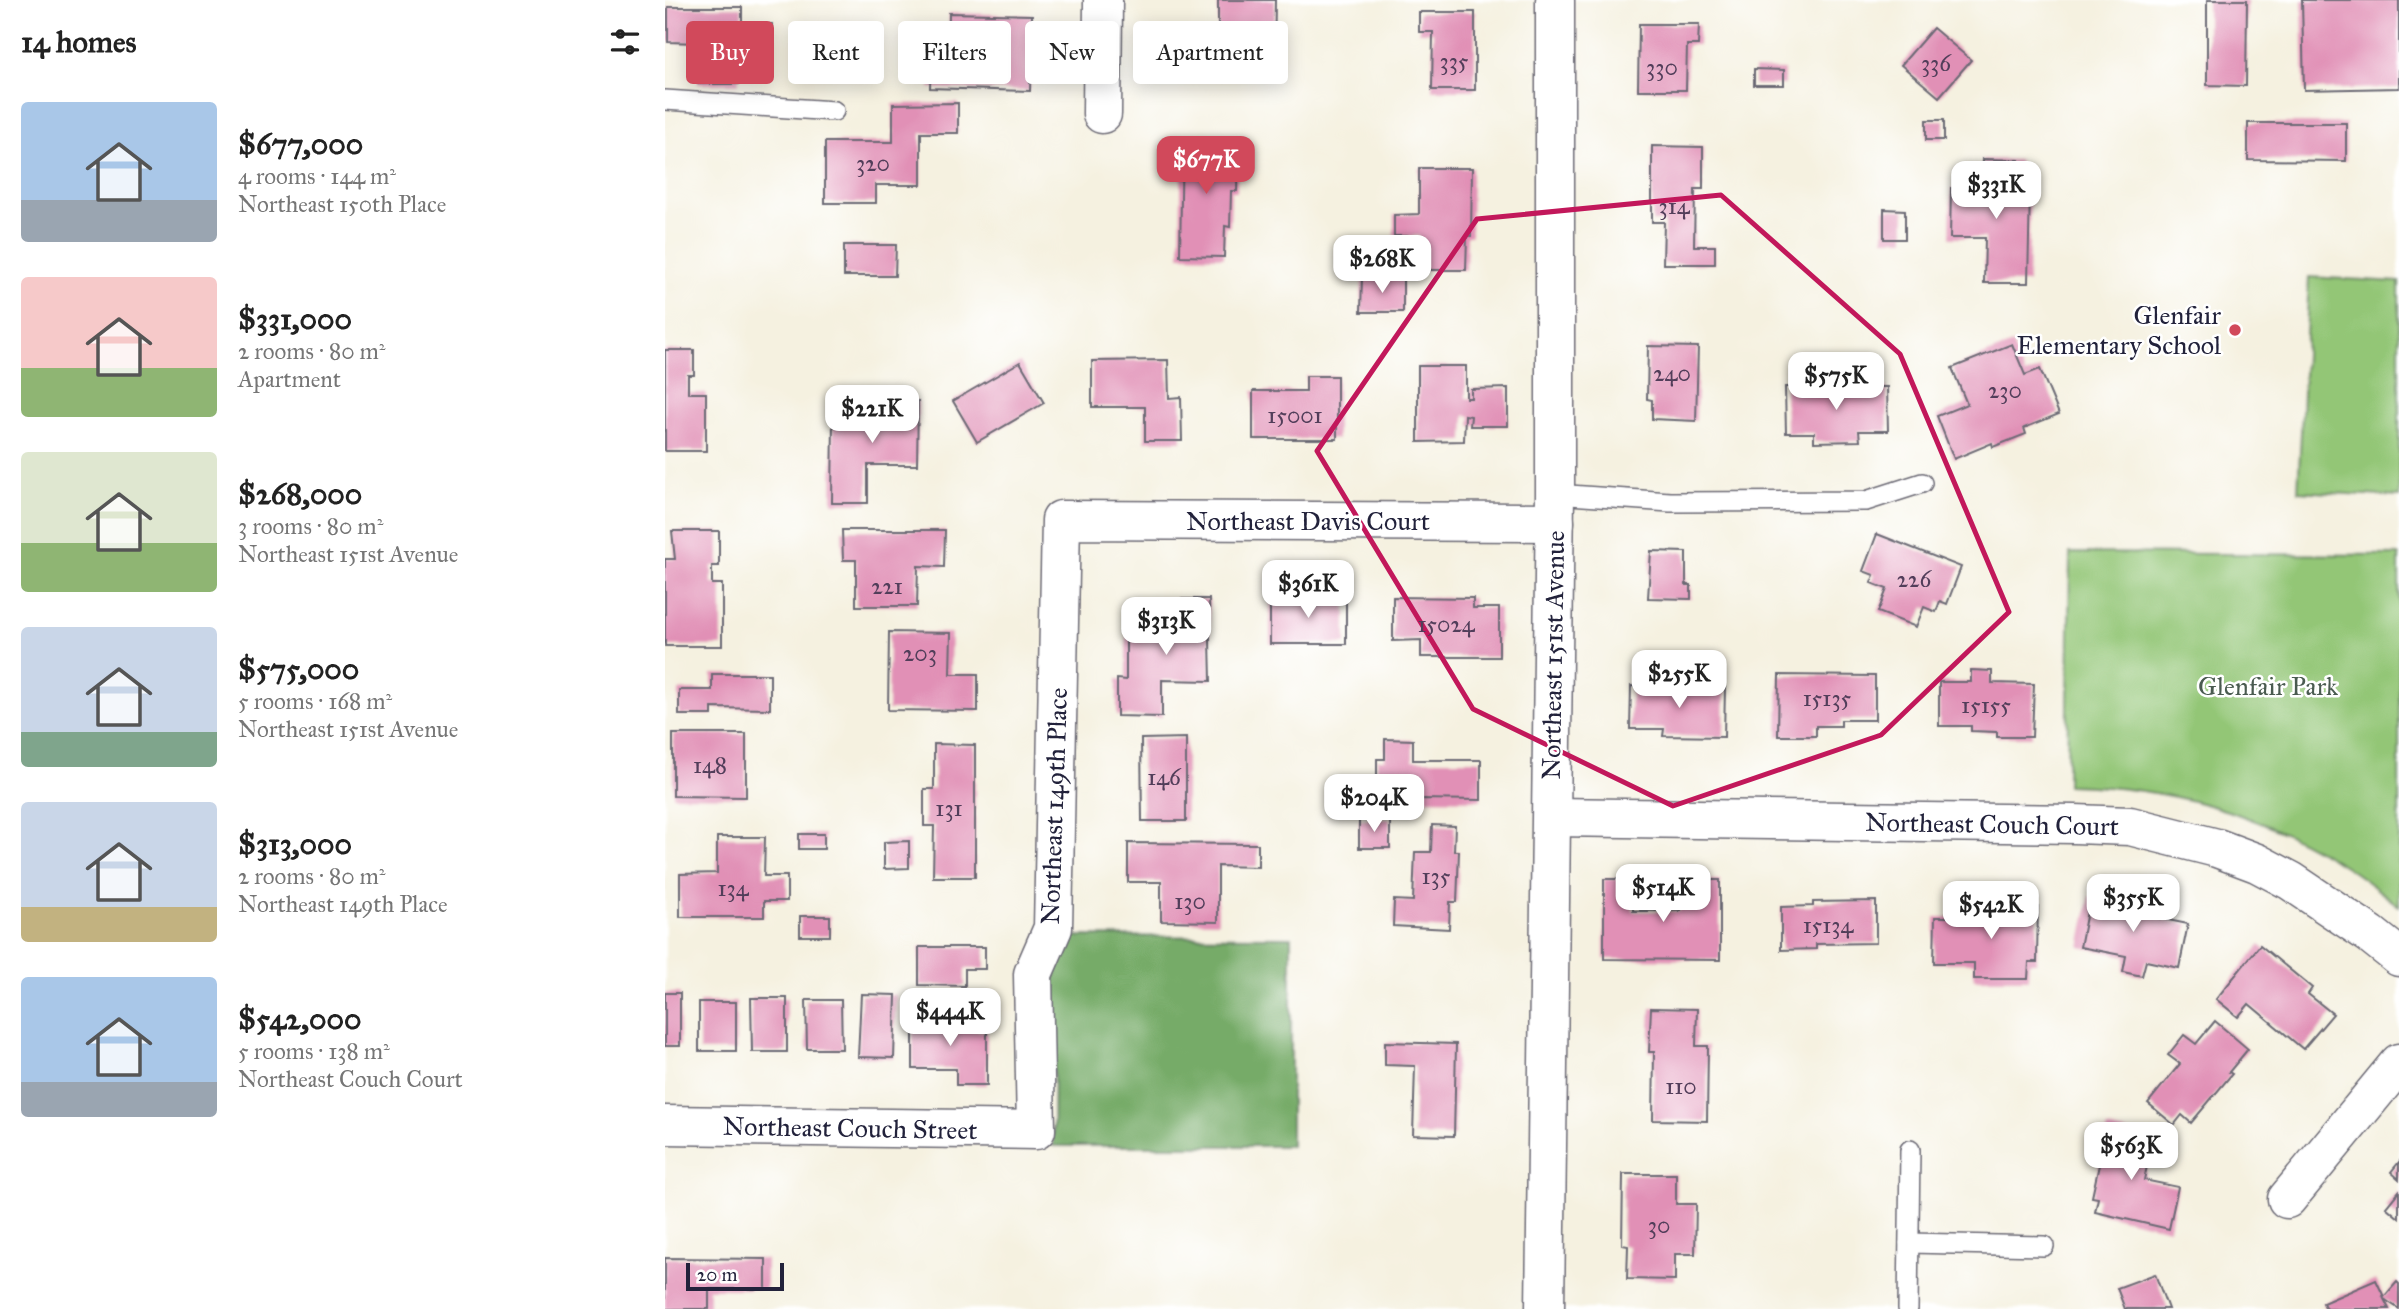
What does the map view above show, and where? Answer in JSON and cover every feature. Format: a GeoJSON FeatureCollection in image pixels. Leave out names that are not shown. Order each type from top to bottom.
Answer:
{"type":"FeatureCollection","features":[{"type":"Feature","properties":{"kind":"street"},"geometry":{"type":"LineString","coordinates":[[1102,114],[1103,0]]}},
{"type":"Feature","properties":{"kind":"street","name":"Northeast 151st Avenue"},"geometry":{"type":"LineString","coordinates":[[1545,1309],[1555,508],[1555,0]]}},
{"type":"Feature","properties":{"kind":"street","name":"Northeast Davis Court"},"geometry":{"type":"LineString","coordinates":[[1062,520],[1555,508]]}},
{"type":"Feature","properties":{"kind":"street","name":"Northeast 149th Place"},"geometry":{"type":"LineString","coordinates":[[1036,1130],[1033,974],[1053,928],[1062,520]]}},
{"type":"Feature","properties":{"kind":"street","name":"Northeast Couch Court"},"geometry":{"type":"LineString","coordinates":[[1552,817],[2130,826],[2217,848],[2257,863],[2291,881],[2370,934],[2399,957]]}},
{"type":"Feature","properties":{"kind":"street"},"geometry":{"type":"LineString","coordinates":[[2287,1199],[2399,1063]]}},
{"type":"Feature","properties":{"kind":"street","name":"Northeast Couch Street"},"geometry":{"type":"LineString","coordinates":[[665,1125],[1036,1130]]}},
{"type":"Feature","properties":{"kind":"lane"},"geometry":{"type":"LineString","coordinates":[[665,100],[834,111]]}},
{"type":"Feature","properties":{"kind":"lane"},"geometry":{"type":"LineString","coordinates":[[1555,508],[1670,502],[1866,500],[1922,483]]}},
{"type":"Feature","properties":{"kind":"lane"},"geometry":{"type":"LineString","coordinates":[[1908,1309],[1910,1150]]}},
{"type":"Feature","properties":{"kind":"lane"},"geometry":{"type":"LineString","coordinates":[[1909,1243],[2044,1246]]}},
{"type":"Feature","properties":{"kind":"highlighted area"},"geometry":{"type":"Polygon","coordinates":[[[1721,195],[1900,354],[2009,612],[1881,735],[1673,806],[1473,709],[1317,451],[1477,219],[1721,195]]]}},
{"type":"Feature","properties":{"kind":"green space"},"geometry":{"type":"Polygon","coordinates":[[[2309,277],[2399,282],[2399,497],[2298,491],[2309,277]]]}},
{"type":"Feature","properties":{"kind":"green space","name":"Glenfair Park"},"geometry":{"type":"Polygon","coordinates":[[[2070,553],[2399,555],[2399,906],[2338,862],[2274,828],[2241,815],[2139,791],[2067,785],[2070,553]]]}},
{"type":"Feature","properties":{"kind":"green space"},"geometry":{"type":"Polygon","coordinates":[[[1055,936],[1291,937],[1291,1146],[1053,1146],[1055,936]]]}},
{"type":"Feature","properties":{"kind":"building"},"geometry":{"type":"Polygon","coordinates":[[[1218,0],[1275,0],[1275,21],[1218,21],[1218,0]]]}},
{"type":"Feature","properties":{"kind":"building"},"geometry":{"type":"Polygon","coordinates":[[[2207,0],[2247,0],[2246,86],[2207,85],[2207,0]]]}},
{"type":"Feature","properties":{"kind":"building"},"geometry":{"type":"Polygon","coordinates":[[[2302,0],[2399,0],[2399,88],[2304,90],[2302,0]]]}},
{"type":"Feature","properties":{"kind":"building"},"geometry":{"type":"Polygon","coordinates":[[[668,7],[742,7],[742,21],[686,21],[686,43],[668,42],[668,7]]]}},
{"type":"Feature","properties":{"kind":"building"},"geometry":{"type":"Polygon","coordinates":[[[1419,12],[1475,12],[1475,90],[1432,90],[1433,32],[1419,32],[1419,12]]]}},
{"type":"Feature","properties":{"kind":"building"},"geometry":{"type":"Polygon","coordinates":[[[949,13],[1032,15],[1032,21],[1025,21],[1025,84],[1030,84],[1030,91],[930,88],[930,84],[1011,84],[1011,21],[949,21],[949,13]]]}},
{"type":"Feature","properties":{"kind":"building"},"geometry":{"type":"Polygon","coordinates":[[[1639,24],[1699,24],[1698,45],[1687,45],[1686,90],[1638,90],[1639,24]]]}},
{"type":"Feature","properties":{"kind":"building"},"geometry":{"type":"Polygon","coordinates":[[[1933,28],[1971,60],[1939,97],[1901,65],[1933,28]]]}},
{"type":"Feature","properties":{"kind":"building"},"geometry":{"type":"Polygon","coordinates":[[[1754,69],[1784,70],[1784,85],[1754,85],[1754,69]]]}},
{"type":"Feature","properties":{"kind":"building"},"geometry":{"type":"Polygon","coordinates":[[[958,103],[958,133],[921,133],[921,185],[876,185],[876,203],[825,203],[825,142],[893,142],[893,104],[958,103]]]}},
{"type":"Feature","properties":{"kind":"building"},"geometry":{"type":"Polygon","coordinates":[[[1926,120],[1944,120],[1944,140],[1926,140],[1926,120]]]}},
{"type":"Feature","properties":{"kind":"building"},"geometry":{"type":"Polygon","coordinates":[[[2248,123],[2346,123],[2346,161],[2248,160],[2248,123]]]}},
{"type":"Feature","properties":{"kind":"building"},"geometry":{"type":"Polygon","coordinates":[[[1182,139],[1225,140],[1225,152],[1238,153],[1237,191],[1231,191],[1230,227],[1225,226],[1224,257],[1180,256],[1182,139]]]}},
{"type":"Feature","properties":{"kind":"building"},"geometry":{"type":"Polygon","coordinates":[[[1652,146],[1703,147],[1703,189],[1695,189],[1694,246],[1715,246],[1715,264],[1663,264],[1664,222],[1652,222],[1652,146]]]}},
{"type":"Feature","properties":{"kind":"building"},"geometry":{"type":"Polygon","coordinates":[[[1983,159],[2019,160],[2019,189],[2030,190],[2028,283],[1984,283],[1985,238],[1950,238],[1951,188],[1982,189],[1983,159]]]}},
{"type":"Feature","properties":{"kind":"building"},"geometry":{"type":"Polygon","coordinates":[[[1419,168],[1472,168],[1471,236],[1467,236],[1466,270],[1418,270],[1419,236],[1394,236],[1394,215],[1419,214],[1419,168]]]}},
{"type":"Feature","properties":{"kind":"building"},"geometry":{"type":"Polygon","coordinates":[[[1884,209],[1905,210],[1905,239],[1884,239],[1884,209]]]}},
{"type":"Feature","properties":{"kind":"building"},"geometry":{"type":"Polygon","coordinates":[[[844,245],[896,245],[895,276],[844,276],[844,245]]]}},
{"type":"Feature","properties":{"kind":"building"},"geometry":{"type":"Polygon","coordinates":[[[1362,277],[1403,278],[1403,312],[1361,312],[1362,277]]]}},
{"type":"Feature","properties":{"kind":"building"},"geometry":{"type":"Polygon","coordinates":[[[2012,344],[2025,375],[2040,369],[2059,414],[2024,428],[2026,434],[1993,447],[1992,443],[1954,459],[1937,416],[1967,404],[1952,368],[2012,344]]]}},
{"type":"Feature","properties":{"kind":"building"},"geometry":{"type":"Polygon","coordinates":[[[1648,346],[1698,347],[1696,421],[1652,419],[1652,400],[1647,399],[1648,346]]]}},
{"type":"Feature","properties":{"kind":"building"},"geometry":{"type":"Polygon","coordinates":[[[665,350],[694,350],[694,375],[688,375],[688,393],[706,393],[706,451],[665,451],[665,350]]]}},
{"type":"Feature","properties":{"kind":"building"},"geometry":{"type":"Polygon","coordinates":[[[1168,360],[1169,398],[1181,397],[1182,441],[1145,441],[1145,407],[1092,407],[1092,361],[1168,360]]]}},
{"type":"Feature","properties":{"kind":"building"},"geometry":{"type":"Polygon","coordinates":[[[1020,362],[1044,403],[977,442],[953,401],[1020,362]]]}},
{"type":"Feature","properties":{"kind":"building"},"geometry":{"type":"Polygon","coordinates":[[[1418,366],[1466,366],[1466,398],[1471,398],[1471,389],[1508,388],[1508,426],[1470,426],[1471,416],[1465,415],[1464,441],[1418,442],[1418,366]]]}},
{"type":"Feature","properties":{"kind":"building"},"geometry":{"type":"Polygon","coordinates":[[[1306,376],[1337,376],[1337,439],[1253,439],[1253,391],[1306,391],[1306,376]]]}},
{"type":"Feature","properties":{"kind":"building"},"geometry":{"type":"Polygon","coordinates":[[[1785,387],[1887,387],[1888,431],[1859,431],[1860,441],[1814,442],[1814,433],[1786,433],[1785,387]]]}},
{"type":"Feature","properties":{"kind":"building"},"geometry":{"type":"Polygon","coordinates":[[[858,400],[918,401],[917,465],[868,465],[868,503],[832,503],[833,419],[858,419],[858,400]]]}},
{"type":"Feature","properties":{"kind":"building"},"geometry":{"type":"Polygon","coordinates":[[[842,530],[945,530],[944,567],[918,566],[917,606],[856,606],[856,560],[843,560],[842,530]]]}},
{"type":"Feature","properties":{"kind":"building"},"geometry":{"type":"Polygon","coordinates":[[[672,531],[719,531],[719,566],[712,566],[712,584],[722,584],[722,646],[665,646],[665,559],[675,559],[672,531]]]}},
{"type":"Feature","properties":{"kind":"building"},"geometry":{"type":"Polygon","coordinates":[[[1877,534],[1961,567],[1947,604],[1940,601],[1936,612],[1924,607],[1916,627],[1878,612],[1887,589],[1871,583],[1874,575],[1863,571],[1877,534]]]}},
{"type":"Feature","properties":{"kind":"building"},"geometry":{"type":"Polygon","coordinates":[[[1651,551],[1686,552],[1686,585],[1691,585],[1691,599],[1648,598],[1651,551]]]}},
{"type":"Feature","properties":{"kind":"building"},"geometry":{"type":"Polygon","coordinates":[[[1270,597],[1346,597],[1346,644],[1270,644],[1270,597]]]}},
{"type":"Feature","properties":{"kind":"building"},"geometry":{"type":"Polygon","coordinates":[[[1393,597],[1473,598],[1473,608],[1499,608],[1499,657],[1421,657],[1421,640],[1393,641],[1393,597]]]}},
{"type":"Feature","properties":{"kind":"building"},"geometry":{"type":"Polygon","coordinates":[[[1162,599],[1209,599],[1211,681],[1162,680],[1162,717],[1117,716],[1117,679],[1126,680],[1126,636],[1162,637],[1162,599]]]}},
{"type":"Feature","properties":{"kind":"building"},"geometry":{"type":"Polygon","coordinates":[[[889,632],[951,633],[950,674],[978,674],[978,711],[888,710],[889,632]]]}},
{"type":"Feature","properties":{"kind":"building"},"geometry":{"type":"Polygon","coordinates":[[[1971,670],[1992,671],[1992,683],[2034,684],[2032,737],[1997,737],[1997,732],[1971,731],[1971,726],[1939,726],[1939,682],[1971,682],[1971,670]]]}},
{"type":"Feature","properties":{"kind":"building"},"geometry":{"type":"Polygon","coordinates":[[[712,674],[770,674],[770,709],[712,708],[712,715],[679,715],[679,690],[712,690],[712,674]]]}},
{"type":"Feature","properties":{"kind":"building"},"geometry":{"type":"Polygon","coordinates":[[[1779,675],[1875,676],[1875,720],[1841,720],[1841,726],[1816,726],[1816,736],[1778,736],[1779,675]]]}},
{"type":"Feature","properties":{"kind":"building"},"geometry":{"type":"Polygon","coordinates":[[[1631,686],[1725,687],[1724,737],[1663,736],[1664,729],[1630,729],[1631,686]]]}},
{"type":"Feature","properties":{"kind":"building"},"geometry":{"type":"Polygon","coordinates":[[[673,734],[746,734],[746,797],[673,796],[673,734]]]}},
{"type":"Feature","properties":{"kind":"building"},"geometry":{"type":"Polygon","coordinates":[[[1186,738],[1186,821],[1142,821],[1141,739],[1186,738]]]}},
{"type":"Feature","properties":{"kind":"building"},"geometry":{"type":"Polygon","coordinates":[[[1385,739],[1413,740],[1413,760],[1481,760],[1481,800],[1418,799],[1418,813],[1377,813],[1377,759],[1385,759],[1385,739]]]}},
{"type":"Feature","properties":{"kind":"building"},"geometry":{"type":"Polygon","coordinates":[[[934,744],[975,745],[975,877],[933,877],[934,826],[924,826],[924,789],[934,789],[934,744]]]}},
{"type":"Feature","properties":{"kind":"building"},"geometry":{"type":"Polygon","coordinates":[[[1359,819],[1390,819],[1390,848],[1359,848],[1359,819]]]}},
{"type":"Feature","properties":{"kind":"building"},"geometry":{"type":"Polygon","coordinates":[[[1432,825],[1455,826],[1454,851],[1459,851],[1457,902],[1450,902],[1449,929],[1393,926],[1394,900],[1413,901],[1415,852],[1431,852],[1432,825]]]}},
{"type":"Feature","properties":{"kind":"building"},"geometry":{"type":"Polygon","coordinates":[[[799,834],[824,834],[824,849],[799,849],[799,834]]]}},
{"type":"Feature","properties":{"kind":"building"},"geometry":{"type":"Polygon","coordinates":[[[717,837],[765,837],[764,876],[787,876],[787,901],[764,901],[764,917],[680,917],[680,874],[717,873],[717,837]]]}},
{"type":"Feature","properties":{"kind":"building"},"geometry":{"type":"Polygon","coordinates":[[[909,841],[909,868],[884,869],[884,842],[909,841]]]}},
{"type":"Feature","properties":{"kind":"building"},"geometry":{"type":"Polygon","coordinates":[[[1128,843],[1258,844],[1258,867],[1218,866],[1218,922],[1161,921],[1161,882],[1128,882],[1128,843]]]}},
{"type":"Feature","properties":{"kind":"building"},"geometry":{"type":"Polygon","coordinates":[[[1604,879],[1633,879],[1633,911],[1680,911],[1680,880],[1720,880],[1720,960],[1604,959],[1604,879]]]}},
{"type":"Feature","properties":{"kind":"building"},"geometry":{"type":"Polygon","coordinates":[[[2090,896],[2159,910],[2158,918],[2188,924],[2179,968],[2146,961],[2142,976],[2123,972],[2126,956],[2080,947],[2090,896]]]}},
{"type":"Feature","properties":{"kind":"building"},"geometry":{"type":"Polygon","coordinates":[[[1997,900],[2038,900],[2037,962],[2029,962],[2028,979],[1974,979],[1974,963],[1934,963],[1935,917],[1996,917],[1997,900]]]}},
{"type":"Feature","properties":{"kind":"building"},"geometry":{"type":"Polygon","coordinates":[[[1876,901],[1876,943],[1816,944],[1816,949],[1781,950],[1781,907],[1813,906],[1813,902],[1876,901]]]}},
{"type":"Feature","properties":{"kind":"building"},"geometry":{"type":"Polygon","coordinates":[[[800,916],[830,916],[830,936],[800,936],[800,916]]]}},
{"type":"Feature","properties":{"kind":"building"},"geometry":{"type":"Polygon","coordinates":[[[2260,945],[2312,988],[2308,994],[2333,1014],[2303,1049],[2249,1004],[2238,1017],[2216,999],[2260,945]]]}},
{"type":"Feature","properties":{"kind":"building"},"geometry":{"type":"Polygon","coordinates":[[[919,947],[985,947],[985,969],[965,969],[965,986],[919,985],[919,947]]]}},
{"type":"Feature","properties":{"kind":"building"},"geometry":{"type":"Polygon","coordinates":[[[665,993],[680,993],[680,1046],[665,1046],[665,993]]]}},
{"type":"Feature","properties":{"kind":"building"},"geometry":{"type":"Polygon","coordinates":[[[861,994],[896,995],[894,1058],[858,1057],[861,994]]]}},
{"type":"Feature","properties":{"kind":"building"},"geometry":{"type":"Polygon","coordinates":[[[751,998],[787,998],[787,1052],[752,1052],[751,998]]]}},
{"type":"Feature","properties":{"kind":"building"},"geometry":{"type":"Polygon","coordinates":[[[806,1000],[841,1000],[842,1049],[807,1049],[806,1000]]]}},
{"type":"Feature","properties":{"kind":"building"},"geometry":{"type":"Polygon","coordinates":[[[699,1002],[736,1002],[736,1051],[699,1051],[699,1002]]]}},
{"type":"Feature","properties":{"kind":"building"},"geometry":{"type":"Polygon","coordinates":[[[1651,1008],[1697,1009],[1696,1046],[1708,1046],[1707,1121],[1653,1120],[1654,1052],[1649,1052],[1651,1008]]]}},
{"type":"Feature","properties":{"kind":"building"},"geometry":{"type":"Polygon","coordinates":[[[913,1014],[956,1014],[956,1030],[987,1031],[987,1085],[956,1085],[956,1069],[913,1069],[913,1014]]]}},
{"type":"Feature","properties":{"kind":"building"},"geometry":{"type":"Polygon","coordinates":[[[2215,1021],[2248,1049],[2229,1072],[2232,1074],[2191,1123],[2182,1115],[2174,1125],[2148,1103],[2180,1064],[2168,1055],[2184,1035],[2196,1044],[2215,1021]]]}},
{"type":"Feature","properties":{"kind":"building"},"geometry":{"type":"Polygon","coordinates":[[[1385,1042],[1456,1044],[1454,1136],[1413,1135],[1415,1066],[1385,1065],[1385,1042]]]}},
{"type":"Feature","properties":{"kind":"building"},"geometry":{"type":"Polygon","coordinates":[[[2107,1128],[2153,1138],[2144,1180],[2178,1187],[2169,1229],[2095,1212],[2098,1198],[2092,1197],[2107,1128]]]}},
{"type":"Feature","properties":{"kind":"building"},"geometry":{"type":"Polygon","coordinates":[[[2399,1162],[2399,1179],[2391,1172],[2399,1162]]]}},
{"type":"Feature","properties":{"kind":"building"},"geometry":{"type":"Polygon","coordinates":[[[1623,1174],[1676,1174],[1676,1204],[1696,1204],[1695,1254],[1675,1254],[1675,1280],[1627,1279],[1628,1246],[1622,1245],[1623,1174]]]}},
{"type":"Feature","properties":{"kind":"building"},"geometry":{"type":"Polygon","coordinates":[[[2399,1191],[2399,1218],[2386,1207],[2399,1191]]]}},
{"type":"Feature","properties":{"kind":"building"},"geometry":{"type":"Polygon","coordinates":[[[665,1258],[766,1259],[766,1289],[709,1289],[709,1309],[665,1309],[665,1258]]]}},
{"type":"Feature","properties":{"kind":"building"},"geometry":{"type":"Polygon","coordinates":[[[2155,1274],[2168,1309],[2125,1309],[2117,1288],[2155,1274]]]}},
{"type":"Feature","properties":{"kind":"building"},"geometry":{"type":"Polygon","coordinates":[[[2376,1280],[2384,1297],[2397,1282],[2399,1284],[2399,1309],[2384,1299],[2389,1309],[2326,1309],[2323,1303],[2376,1280]]]}},
{"type":"Feature","properties":{"kind":"place","name":"Glenfair Elementary School"},"geometry":{"type":"Point","coordinates":[2235,330]}}]}
